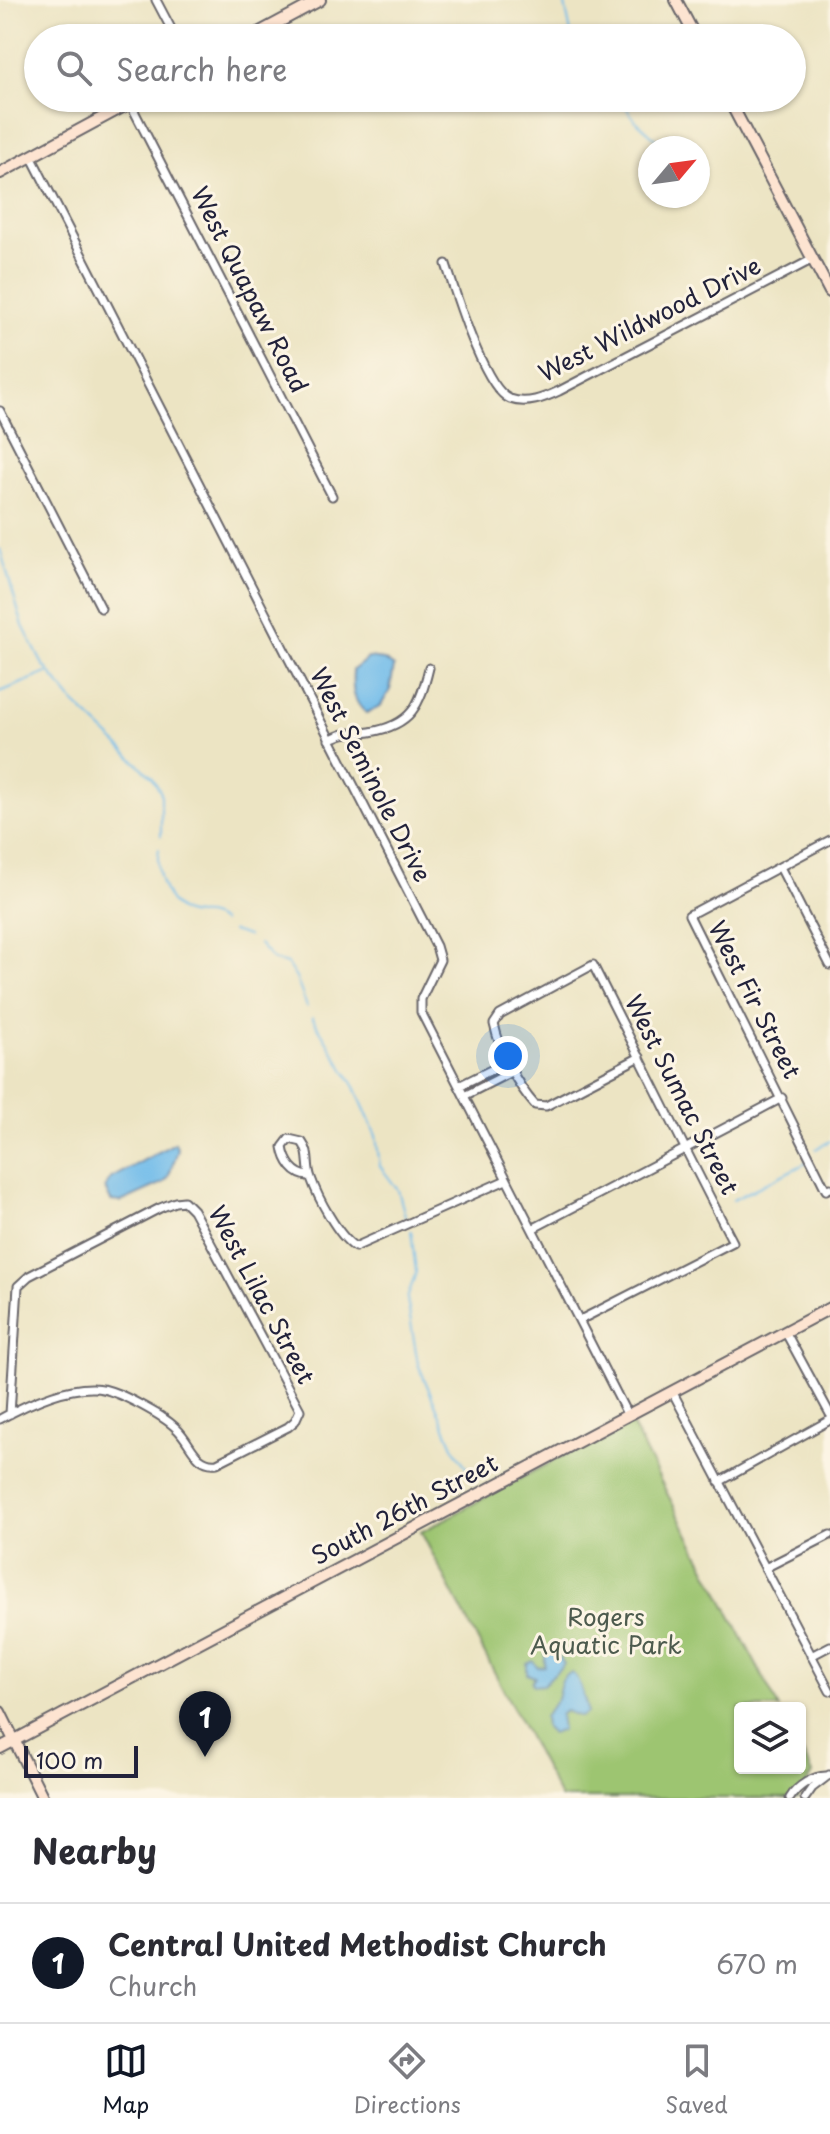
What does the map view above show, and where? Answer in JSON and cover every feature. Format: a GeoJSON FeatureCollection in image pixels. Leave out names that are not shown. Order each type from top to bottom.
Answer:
{"type":"FeatureCollection","features":[{"type":"Feature","properties":{"kind":"street"},"geometry":{"type":"LineString","coordinates":[[156,0],[169,24]]}},
{"type":"Feature","properties":{"kind":"street"},"geometry":{"type":"LineString","coordinates":[[275,24],[320,0]]}},
{"type":"Feature","properties":{"kind":"street"},"geometry":{"type":"LineString","coordinates":[[676,0],[689,24]]}},
{"type":"Feature","properties":{"kind":"street"},"geometry":{"type":"LineString","coordinates":[[0,173],[113,112]]}},
{"type":"Feature","properties":{"kind":"street","name":"West Quapaw Road"},"geometry":{"type":"LineString","coordinates":[[141,112],[332,496]]}},
{"type":"Feature","properties":{"kind":"street"},"geometry":{"type":"LineString","coordinates":[[735,112],[830,292]]}},
{"type":"Feature","properties":{"kind":"street","name":"West Seminole Drive"},"geometry":{"type":"LineString","coordinates":[[31,156],[436,946],[440,960],[421,999],[421,1012],[627,1414]]}},
{"type":"Feature","properties":{"kind":"street","name":"West Wildwood Drive"},"geometry":{"type":"LineString","coordinates":[[446,264],[464,320],[490,376],[500,392],[510,399],[527,402],[559,391],[813,259]]}},
{"type":"Feature","properties":{"kind":"street"},"geometry":{"type":"LineString","coordinates":[[0,411],[101,608]]}},
{"type":"Feature","properties":{"kind":"street"},"geometry":{"type":"LineString","coordinates":[[329,740],[347,731],[367,733],[388,728],[412,713],[421,699],[429,668]]}},
{"type":"Feature","properties":{"kind":"street"},"geometry":{"type":"LineString","coordinates":[[830,840],[780,867],[830,965]]}},
{"type":"Feature","properties":{"kind":"street","name":"West Fir Street"},"geometry":{"type":"LineString","coordinates":[[780,867],[689,915],[828,1189]]}},
{"type":"Feature","properties":{"kind":"street","name":"West Sumac Street"},"geometry":{"type":"LineString","coordinates":[[509,1061],[497,1039],[494,1024],[500,1015],[593,965],[733,1242],[580,1320]]}},
{"type":"Feature","properties":{"kind":"street"},"geometry":{"type":"LineString","coordinates":[[459,1086],[509,1061],[526,1095],[535,1105],[546,1106],[640,1057]]}},
{"type":"Feature","properties":{"kind":"street"},"geometry":{"type":"LineString","coordinates":[[464,1096],[513,1071]]}},
{"type":"Feature","properties":{"kind":"street"},"geometry":{"type":"LineString","coordinates":[[534,1228],[782,1098]]}},
{"type":"Feature","properties":{"kind":"street"},"geometry":{"type":"LineString","coordinates":[[310,1176],[301,1175],[287,1161],[283,1147],[289,1139],[302,1142],[308,1150],[310,1176],[344,1239],[355,1247],[506,1180]]}},
{"type":"Feature","properties":{"kind":"street","name":"West Lilac Street"},"geometry":{"type":"LineString","coordinates":[[184,1201],[193,1210],[300,1410],[288,1427],[217,1463],[208,1464],[200,1459],[178,1429],[158,1414],[131,1399],[96,1388],[66,1391],[10,1414],[18,1286],[29,1276],[160,1208],[184,1201]]}},
{"type":"Feature","properties":{"kind":"street","name":"South 26th Street"},"geometry":{"type":"LineString","coordinates":[[0,1748],[830,1308]]}},
{"type":"Feature","properties":{"kind":"street"},"geometry":{"type":"LineString","coordinates":[[719,1482],[830,1417],[786,1333]]}},
{"type":"Feature","properties":{"kind":"street"},"geometry":{"type":"LineString","coordinates":[[672,1391],[830,1691]]}},
{"type":"Feature","properties":{"kind":"street"},"geometry":{"type":"LineString","coordinates":[[0,1419],[10,1414]]}},
{"type":"Feature","properties":{"kind":"street"},"geometry":{"type":"LineString","coordinates":[[765,1568],[830,1535]]}},
{"type":"Feature","properties":{"kind":"street"},"geometry":{"type":"LineString","coordinates":[[811,1656],[830,1646]]}},
{"type":"Feature","properties":{"kind":"street"},"geometry":{"type":"LineString","coordinates":[[0,1712],[43,1798]]}},
{"type":"Feature","properties":{"kind":"street"},"geometry":{"type":"LineString","coordinates":[[790,1798],[818,1775],[829,1776]]}},
{"type":"Feature","properties":{"kind":"street"},"geometry":{"type":"LineString","coordinates":[[805,1798],[812,1788],[829,1776]]}},
{"type":"Feature","properties":{"kind":"green space","name":"Rogers Aquatic Park"},"geometry":{"type":"Polygon","coordinates":[[[629,1420],[776,1702],[734,1702],[734,1774],[806,1774],[806,1760],[813,1774],[797,1798],[560,1798],[421,1532],[629,1420]]]}},
{"type":"Feature","properties":{"kind":"water"},"geometry":{"type":"Polygon","coordinates":[[[368,658],[384,660],[394,667],[390,690],[380,707],[366,713],[355,699],[353,670],[368,658]]]}},
{"type":"Feature","properties":{"kind":"water"},"geometry":{"type":"Polygon","coordinates":[[[175,1143],[178,1150],[168,1178],[163,1183],[121,1202],[111,1201],[105,1188],[110,1179],[175,1143]]]}},
{"type":"Feature","properties":{"kind":"water"},"geometry":{"type":"Polygon","coordinates":[[[546,1650],[555,1652],[564,1664],[543,1685],[533,1686],[535,1677],[527,1674],[527,1664],[533,1661],[537,1667],[544,1666],[546,1650]]]}},
{"type":"Feature","properties":{"kind":"water"},"geometry":{"type":"Polygon","coordinates":[[[572,1673],[582,1691],[587,1713],[580,1717],[565,1711],[560,1715],[562,1730],[551,1734],[545,1728],[544,1717],[557,1699],[565,1675],[572,1673]]]}},
{"type":"Feature","properties":{"kind":"waterway"},"geometry":{"type":"LineString","coordinates":[[564,0],[569,24]]}},
{"type":"Feature","properties":{"kind":"waterway"},"geometry":{"type":"LineString","coordinates":[[629,112],[653,136]]}},
{"type":"Feature","properties":{"kind":"waterway"},"geometry":{"type":"LineString","coordinates":[[0,549],[23,626],[42,663],[75,704],[152,777],[161,793],[161,836]]}},
{"type":"Feature","properties":{"kind":"waterway"},"geometry":{"type":"LineString","coordinates":[[0,692],[47,673]]}},
{"type":"Feature","properties":{"kind":"waterway"},"geometry":{"type":"LineString","coordinates":[[159,849],[158,866],[163,885],[178,909],[185,913],[211,916],[222,922]]}},
{"type":"Feature","properties":{"kind":"waterway"},"geometry":{"type":"LineString","coordinates":[[232,931],[248,936]]}},
{"type":"Feature","properties":{"kind":"waterway"},"geometry":{"type":"LineString","coordinates":[[259,944],[273,960],[287,964],[307,1007]]}},
{"type":"Feature","properties":{"kind":"waterway"},"geometry":{"type":"LineString","coordinates":[[312,1017],[355,1087],[376,1136],[380,1166],[398,1190],[406,1219]]}},
{"type":"Feature","properties":{"kind":"waterway"},"geometry":{"type":"LineString","coordinates":[[816,1149],[830,1141]]}},
{"type":"Feature","properties":{"kind":"waterway"},"geometry":{"type":"LineString","coordinates":[[733,1200],[808,1162]]}},
{"type":"Feature","properties":{"kind":"waterway"},"geometry":{"type":"LineString","coordinates":[[411,1231],[416,1272],[407,1299],[418,1364],[453,1446],[472,1477]]}},
{"type":"Feature","properties":{"kind":"place","name":"Central United Methodist Church"},"geometry":{"type":"Point","coordinates":[205,1757]}}]}
